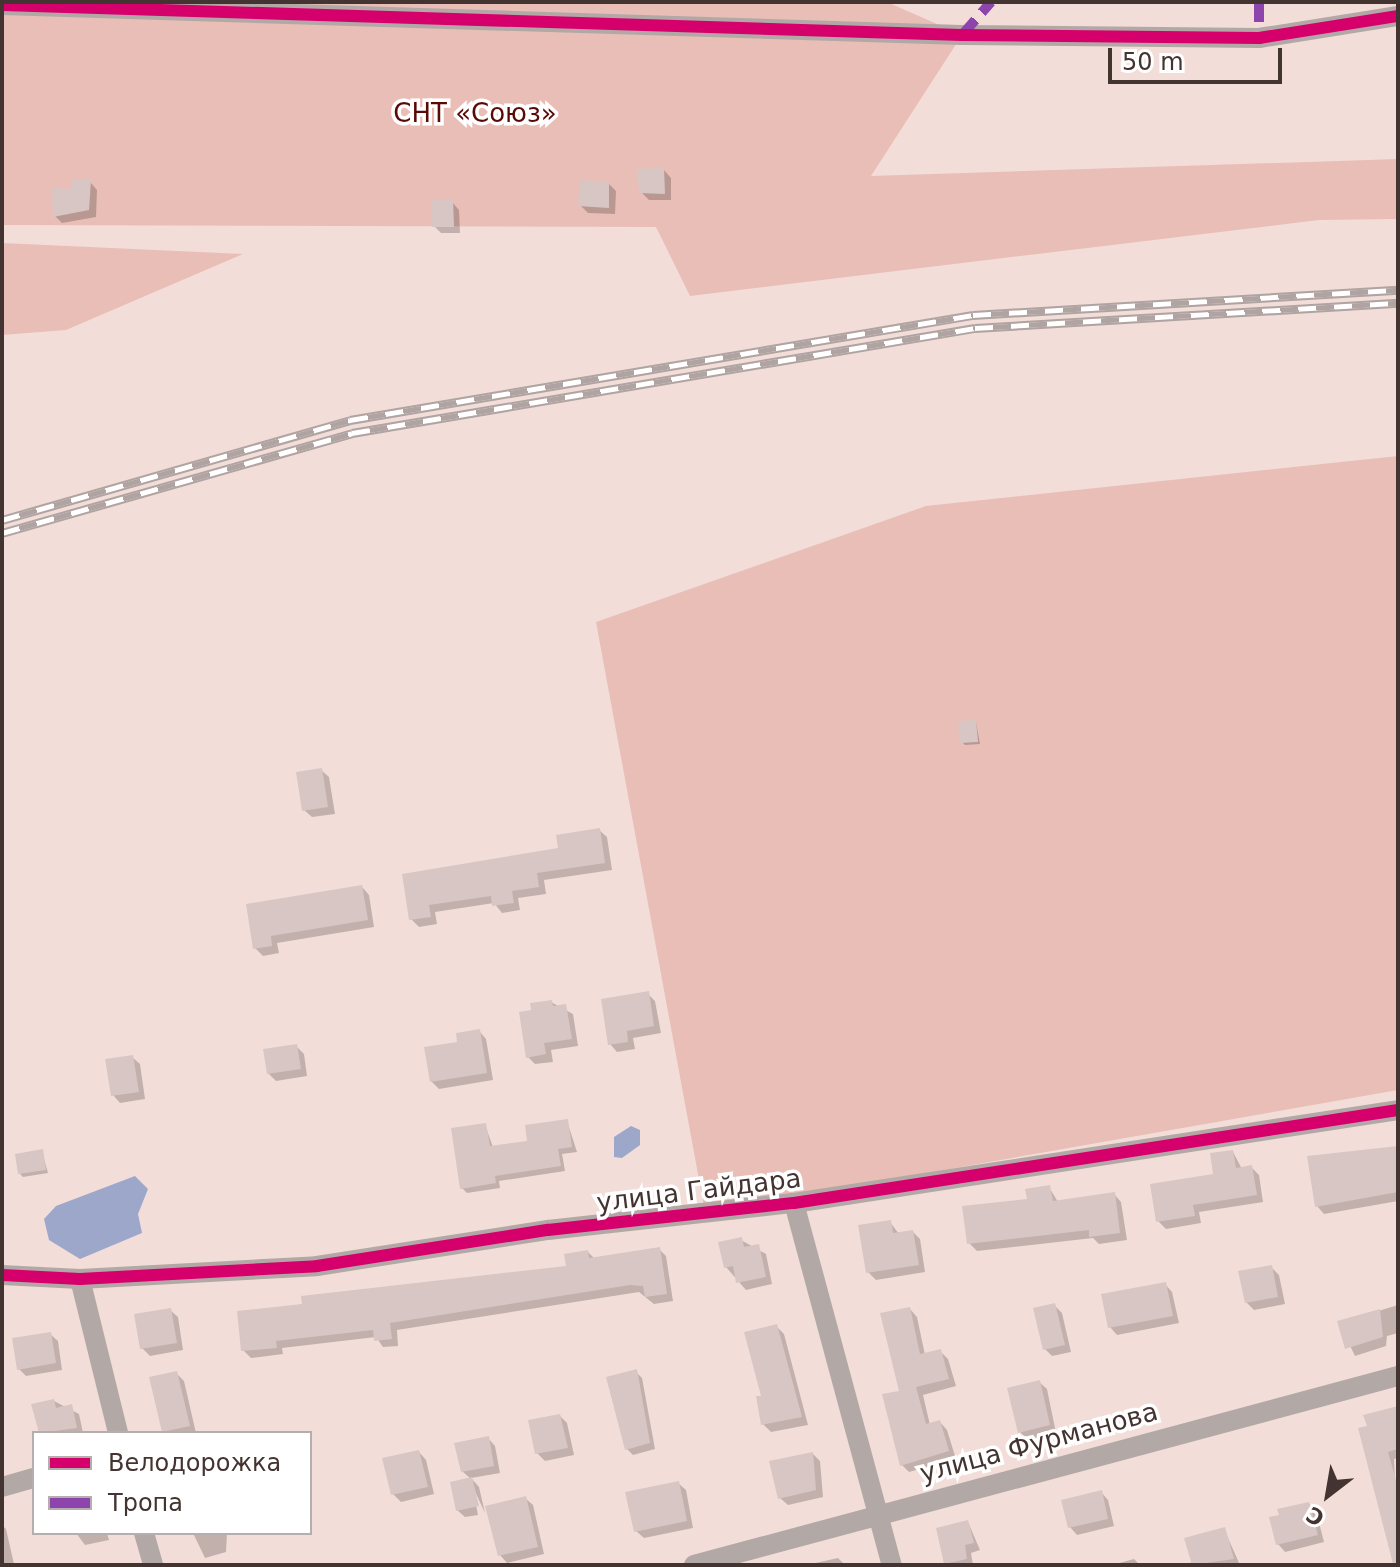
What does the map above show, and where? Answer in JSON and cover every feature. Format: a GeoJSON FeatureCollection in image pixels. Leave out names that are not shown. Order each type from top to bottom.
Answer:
{"type":"FeatureCollection","features":[{"type":"Feature","properties":{"kind":"street"},"geometry":{"type":"LineString","coordinates":[[2,5],[962,35],[1259,38],[1398,16]]}},
{"type":"Feature","properties":{"kind":"street","name":"улица Гайдара"},"geometry":{"type":"LineString","coordinates":[[2,1275],[80,1279],[317,1266],[548,1230],[794,1203],[1398,1110]]}},
{"type":"Feature","properties":{"kind":"street"},"geometry":{"type":"LineString","coordinates":[[794,1203],[892,1565]]}},
{"type":"Feature","properties":{"kind":"street"},"geometry":{"type":"LineString","coordinates":[[80,1279],[118,1431]]}},
{"type":"Feature","properties":{"kind":"street","name":"улица Фурманова"},"geometry":{"type":"LineString","coordinates":[[694,1565],[879,1512],[1398,1376]]}},
{"type":"Feature","properties":{"kind":"street"},"geometry":{"type":"LineString","coordinates":[[2,1487],[32,1479]]}},
{"type":"Feature","properties":{"kind":"street"},"geometry":{"type":"LineString","coordinates":[[145,1535],[153,1565]]}},
{"type":"Feature","properties":{"kind":"green space","name":"СНТ «Союз»"},"geometry":{"type":"Polygon","coordinates":[[[2,2],[887,2],[962,35],[871,176],[1398,159],[1398,219],[1319,220],[690,296],[656,227],[2,225],[2,2]]]}},
{"type":"Feature","properties":{"kind":"green space"},"geometry":{"type":"Polygon","coordinates":[[[2,243],[243,254],[66,330],[2,335],[2,243]]]}},
{"type":"Feature","properties":{"kind":"green space"},"geometry":{"type":"Polygon","coordinates":[[[1398,456],[1398,1090],[705,1212],[596,622],[926,506],[1398,456]]]}},
{"type":"Feature","properties":{"kind":"water"},"geometry":{"type":"Polygon","coordinates":[[[631,1126],[640,1130],[640,1145],[622,1158],[614,1157],[614,1137],[631,1126]]]}},
{"type":"Feature","properties":{"kind":"water"},"geometry":{"type":"Polygon","coordinates":[[[135,1176],[148,1189],[138,1214],[142,1233],[80,1259],[49,1240],[44,1219],[56,1206],[135,1176]]]}},
{"type":"Feature","properties":{"kind":"building"},"geometry":{"type":"Polygon","coordinates":[[[664,168],[665,194],[639,193],[637,169],[664,168]]]}},
{"type":"Feature","properties":{"kind":"building"},"geometry":{"type":"Polygon","coordinates":[[[72,180],[91,180],[89,210],[53,217],[52,188],[70,189],[72,180]]]}},
{"type":"Feature","properties":{"kind":"building"},"geometry":{"type":"Polygon","coordinates":[[[580,180],[609,182],[609,208],[578,206],[580,180]]]}},
{"type":"Feature","properties":{"kind":"building"},"geometry":{"type":"Polygon","coordinates":[[[431,200],[453,200],[454,227],[432,227],[431,200]]]}},
{"type":"Feature","properties":{"kind":"building"},"geometry":{"type":"Polygon","coordinates":[[[976,720],[978,742],[960,743],[958,721],[976,720]]]}},
{"type":"Feature","properties":{"kind":"building"},"geometry":{"type":"Polygon","coordinates":[[[322,768],[328,807],[302,811],[296,772],[322,768]]]}},
{"type":"Feature","properties":{"kind":"building"},"geometry":{"type":"Polygon","coordinates":[[[600,828],[605,863],[537,873],[539,887],[512,891],[514,903],[492,906],[491,896],[429,905],[431,917],[409,920],[402,874],[558,848],[556,835],[600,828]]]}},
{"type":"Feature","properties":{"kind":"building"},"geometry":{"type":"Polygon","coordinates":[[[362,885],[368,920],[271,936],[272,946],[253,949],[246,904],[362,885]]]}},
{"type":"Feature","properties":{"kind":"building"},"geometry":{"type":"Polygon","coordinates":[[[649,991],[654,1026],[627,1031],[628,1042],[608,1045],[601,999],[649,991]]]}},
{"type":"Feature","properties":{"kind":"building"},"geometry":{"type":"Polygon","coordinates":[[[552,1000],[553,1006],[566,1004],[572,1039],[544,1043],[546,1054],[526,1058],[519,1012],[531,1010],[530,1003],[552,1000]]]}},
{"type":"Feature","properties":{"kind":"building"},"geometry":{"type":"Polygon","coordinates":[[[480,1029],[487,1073],[430,1082],[424,1047],[457,1042],[456,1033],[480,1029]]]}},
{"type":"Feature","properties":{"kind":"building"},"geometry":{"type":"Polygon","coordinates":[[[297,1044],[301,1069],[267,1074],[263,1049],[297,1044]]]}},
{"type":"Feature","properties":{"kind":"building"},"geometry":{"type":"Polygon","coordinates":[[[133,1055],[139,1092],[111,1096],[105,1059],[133,1055]]]}},
{"type":"Feature","properties":{"kind":"building"},"geometry":{"type":"Polygon","coordinates":[[[568,1119],[572,1147],[558,1149],[561,1166],[495,1176],[496,1183],[460,1189],[451,1128],[486,1123],[490,1146],[527,1141],[525,1125],[568,1119]]]}},
{"type":"Feature","properties":{"kind":"building"},"geometry":{"type":"Polygon","coordinates":[[[1398,1146],[1398,1192],[1315,1207],[1307,1156],[1398,1146]]]}},
{"type":"Feature","properties":{"kind":"building"},"geometry":{"type":"Polygon","coordinates":[[[43,1149],[46,1170],[18,1174],[15,1154],[43,1149]]]}},
{"type":"Feature","properties":{"kind":"building"},"geometry":{"type":"Polygon","coordinates":[[[1233,1150],[1236,1168],[1252,1165],[1257,1195],[1193,1205],[1195,1216],[1156,1222],[1150,1184],[1213,1174],[1210,1153],[1233,1150]]]}},
{"type":"Feature","properties":{"kind":"building"},"geometry":{"type":"Polygon","coordinates":[[[1050,1185],[1053,1201],[1115,1192],[1120,1233],[1089,1237],[1089,1230],[967,1244],[962,1206],[1027,1199],[1025,1189],[1050,1185]]]}},
{"type":"Feature","properties":{"kind":"building"},"geometry":{"type":"Polygon","coordinates":[[[891,1220],[893,1233],[913,1230],[919,1265],[866,1273],[858,1225],[891,1220]]]}},
{"type":"Feature","properties":{"kind":"building"},"geometry":{"type":"Polygon","coordinates":[[[742,1237],[744,1247],[759,1244],[766,1277],[736,1283],[733,1266],[724,1268],[718,1242],[742,1237]]]}},
{"type":"Feature","properties":{"kind":"building"},"geometry":{"type":"Polygon","coordinates":[[[660,1247],[667,1294],[645,1297],[643,1286],[630,1285],[390,1323],[392,1339],[374,1341],[373,1330],[276,1341],[277,1348],[241,1351],[237,1311],[302,1304],[301,1296],[566,1266],[564,1254],[588,1250],[589,1258],[660,1247]]]}},
{"type":"Feature","properties":{"kind":"building"},"geometry":{"type":"Polygon","coordinates":[[[1272,1265],[1278,1297],[1245,1303],[1238,1271],[1272,1265]]]}},
{"type":"Feature","properties":{"kind":"building"},"geometry":{"type":"Polygon","coordinates":[[[1166,1282],[1173,1316],[1108,1328],[1101,1294],[1166,1282]]]}},
{"type":"Feature","properties":{"kind":"building"},"geometry":{"type":"Polygon","coordinates":[[[1055,1303],[1065,1345],[1043,1350],[1033,1308],[1055,1303]]]}},
{"type":"Feature","properties":{"kind":"building"},"geometry":{"type":"Polygon","coordinates":[[[910,1307],[920,1354],[941,1349],[949,1379],[916,1387],[926,1424],[940,1420],[949,1451],[900,1466],[882,1394],[899,1391],[880,1313],[910,1307]]]}},
{"type":"Feature","properties":{"kind":"building"},"geometry":{"type":"Polygon","coordinates":[[[171,1308],[177,1343],[140,1349],[134,1314],[171,1308]]]}},
{"type":"Feature","properties":{"kind":"building"},"geometry":{"type":"Polygon","coordinates":[[[1380,1309],[1383,1337],[1345,1349],[1337,1321],[1380,1309]]]}},
{"type":"Feature","properties":{"kind":"building"},"geometry":{"type":"Polygon","coordinates":[[[777,1324],[802,1417],[761,1425],[756,1396],[761,1396],[744,1332],[777,1324]]]}},
{"type":"Feature","properties":{"kind":"building"},"geometry":{"type":"Polygon","coordinates":[[[51,1332],[56,1363],[17,1370],[12,1338],[51,1332]]]}},
{"type":"Feature","properties":{"kind":"building"},"geometry":{"type":"Polygon","coordinates":[[[637,1369],[650,1443],[625,1450],[606,1377],[637,1369]]]}},
{"type":"Feature","properties":{"kind":"building"},"geometry":{"type":"Polygon","coordinates":[[[177,1371],[190,1426],[162,1431],[149,1377],[177,1371]]]}},
{"type":"Feature","properties":{"kind":"building"},"geometry":{"type":"Polygon","coordinates":[[[1040,1380],[1050,1425],[1018,1433],[1007,1388],[1040,1380]]]}},
{"type":"Feature","properties":{"kind":"building"},"geometry":{"type":"Polygon","coordinates":[[[54,1399],[56,1408],[72,1404],[77,1428],[38,1431],[31,1404],[54,1399]]]}},
{"type":"Feature","properties":{"kind":"building"},"geometry":{"type":"Polygon","coordinates":[[[1398,1406],[1398,1449],[1388,1452],[1398,1487],[1398,1563],[1393,1564],[1358,1428],[1367,1426],[1363,1415],[1398,1406]]]}},
{"type":"Feature","properties":{"kind":"building"},"geometry":{"type":"Polygon","coordinates":[[[560,1414],[568,1448],[535,1454],[528,1420],[560,1414]]]}},
{"type":"Feature","properties":{"kind":"building"},"geometry":{"type":"Polygon","coordinates":[[[489,1436],[494,1466],[461,1472],[454,1443],[489,1436]]]}},
{"type":"Feature","properties":{"kind":"building"},"geometry":{"type":"Polygon","coordinates":[[[419,1450],[428,1487],[391,1495],[382,1458],[419,1450]]]}},
{"type":"Feature","properties":{"kind":"building"},"geometry":{"type":"Polygon","coordinates":[[[813,1452],[816,1490],[778,1499],[769,1461],[813,1452]]]}},
{"type":"Feature","properties":{"kind":"building"},"geometry":{"type":"Polygon","coordinates":[[[472,1477],[479,1506],[456,1511],[450,1482],[472,1477]]]}},
{"type":"Feature","properties":{"kind":"building"},"geometry":{"type":"Polygon","coordinates":[[[679,1481],[687,1521],[634,1532],[625,1492],[679,1481]]]}},
{"type":"Feature","properties":{"kind":"building"},"geometry":{"type":"Polygon","coordinates":[[[1102,1490],[1108,1519],[1068,1528],[1061,1500],[1102,1490]]]}},
{"type":"Feature","properties":{"kind":"building"},"geometry":{"type":"Polygon","coordinates":[[[526,1496],[538,1547],[498,1556],[485,1506],[526,1496]]]}},
{"type":"Feature","properties":{"kind":"building"},"geometry":{"type":"Polygon","coordinates":[[[1309,1502],[1318,1535],[1276,1545],[1269,1517],[1279,1515],[1277,1509],[1309,1502]]]}},
{"type":"Feature","properties":{"kind":"building"},"geometry":{"type":"Polygon","coordinates":[[[968,1520],[974,1543],[965,1545],[967,1559],[944,1564],[936,1528],[968,1520]]]}},
{"type":"Feature","properties":{"kind":"building"},"geometry":{"type":"Polygon","coordinates":[[[1225,1527],[1234,1559],[1192,1565],[1184,1538],[1225,1527]]]}},
{"type":"Feature","properties":{"kind":"railway"},"geometry":{"type":"LineString","coordinates":[[2,520],[350,420],[973,315],[1398,290]]}},
{"type":"Feature","properties":{"kind":"railway"},"geometry":{"type":"LineString","coordinates":[[2,533],[352,433],[975,328],[1398,303]]}},
{"type":"Feature","properties":{"kind":"marked path"},"geometry":{"type":"LineString","coordinates":[[962,35],[991,2]]}},
{"type":"Feature","properties":{"kind":"marked path"},"geometry":{"type":"LineString","coordinates":[[1259,2],[1259,38]]}},
{"type":"Feature","properties":{"kind":"cycle path"},"geometry":{"type":"LineString","coordinates":[[2,5],[962,35],[1259,38],[1398,16]]}},
{"type":"Feature","properties":{"kind":"cycle path"},"geometry":{"type":"LineString","coordinates":[[2,1275],[80,1279],[317,1266],[548,1230],[794,1203],[1398,1110]]}}]}
